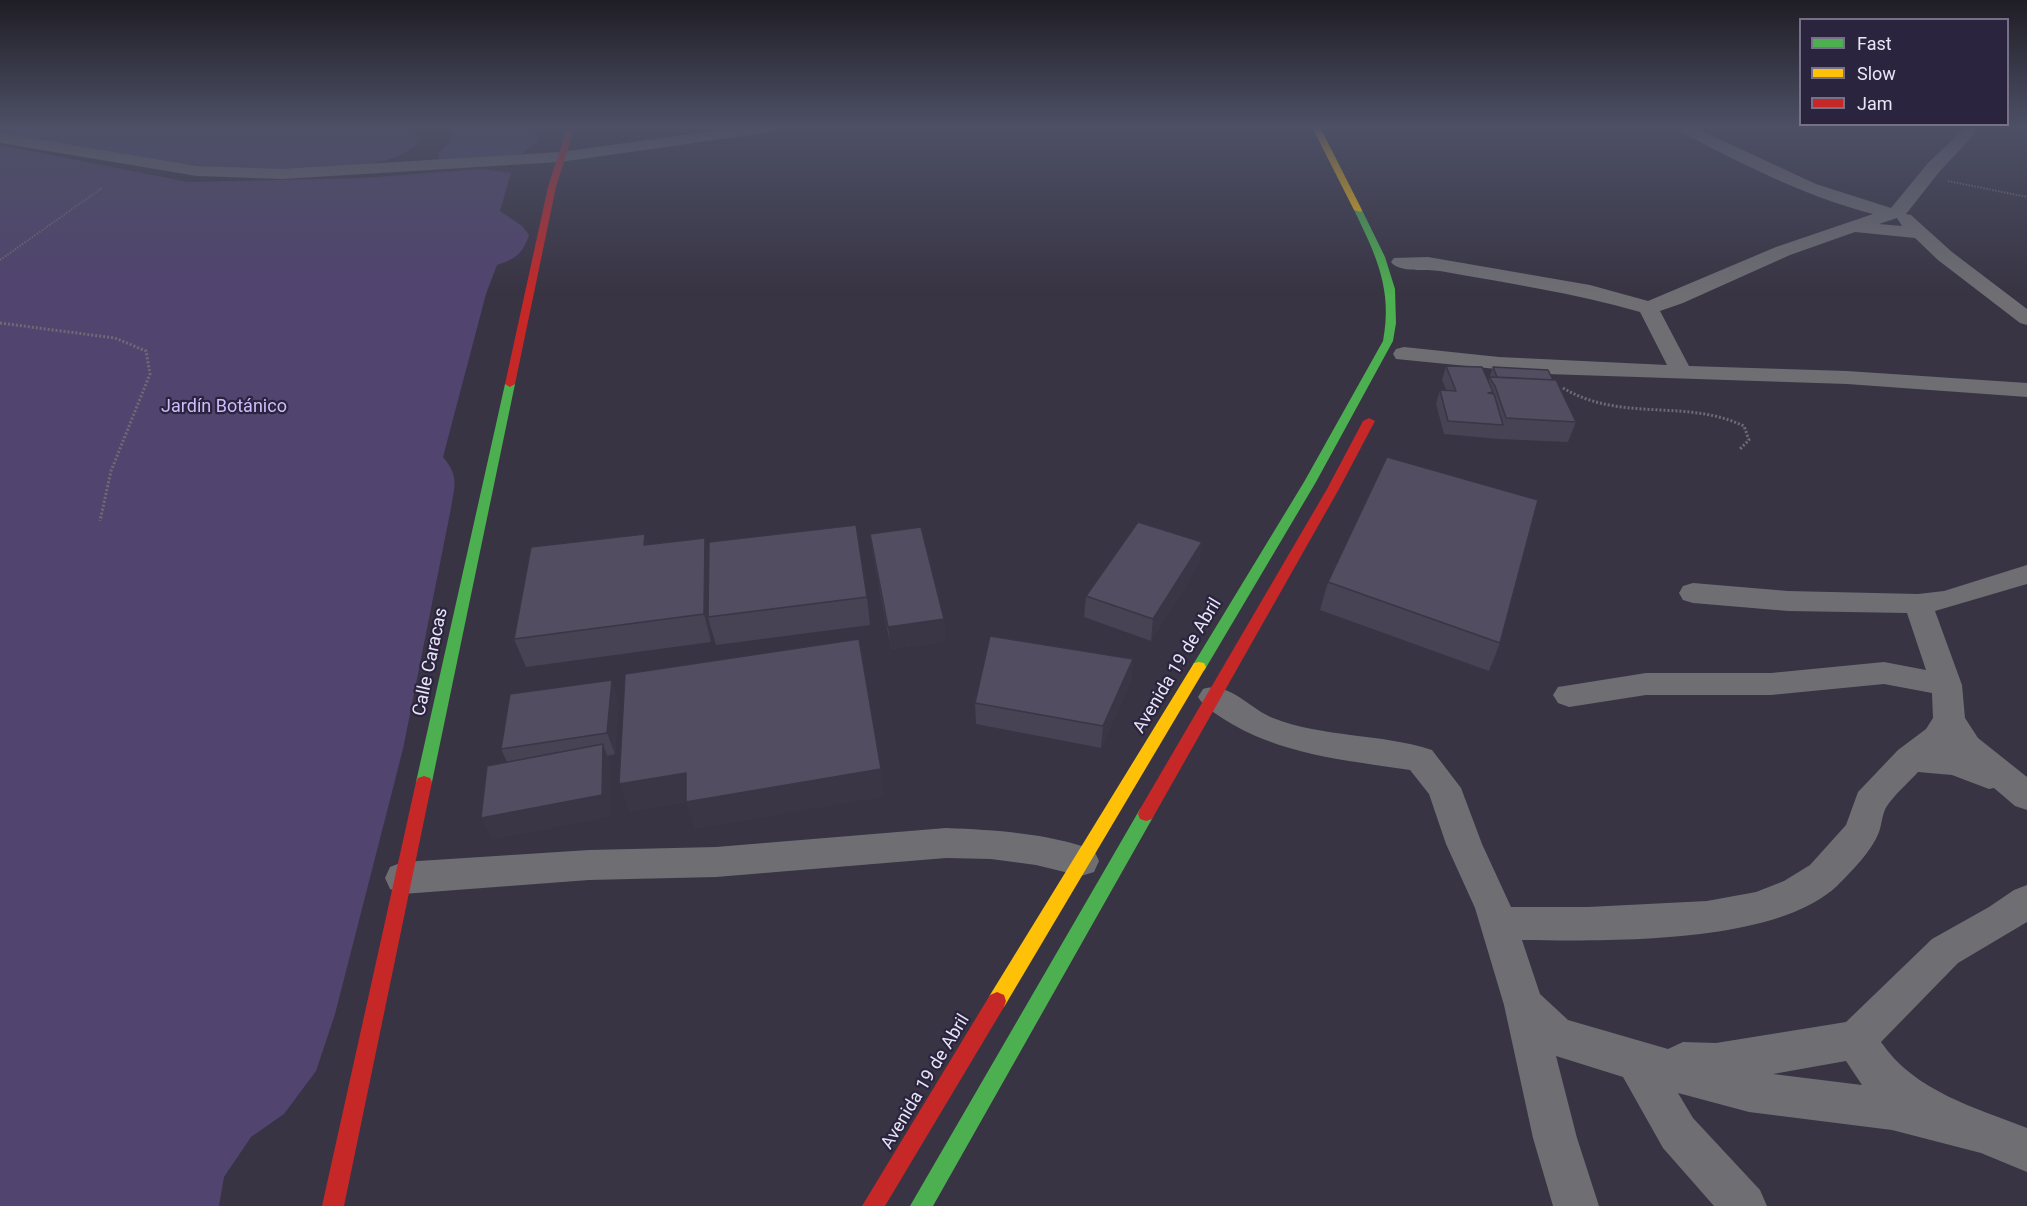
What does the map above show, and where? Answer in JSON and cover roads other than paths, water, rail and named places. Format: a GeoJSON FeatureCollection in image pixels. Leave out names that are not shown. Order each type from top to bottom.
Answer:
{"type":"FeatureCollection","features":[{"type":"Feature","properties":{"kind":"street","name":"Calle Caracas"},"geometry":{"type":"LineString","coordinates":[[333,1206],[554,183]]}},
{"type":"Feature","properties":{"kind":"street","name":"Avenida 19 de Abril"},"geometry":{"type":"LineString","coordinates":[[873,1206],[1310,482],[1393,329],[1393,299],[1383,261],[1344,183]]}},
{"type":"Feature","properties":{"kind":"street"},"geometry":{"type":"LineString","coordinates":[[1789,183],[1840,214],[1853,227],[1918,233]]}},
{"type":"Feature","properties":{"kind":"street"},"geometry":{"type":"LineString","coordinates":[[1804,183],[1864,206],[1895,212],[2027,320]]}},
{"type":"Feature","properties":{"kind":"street"},"geometry":{"type":"LineString","coordinates":[[1401,262],[1428,263],[1590,291],[1648,308],[1676,299],[1783,251],[1895,212],[1921,183]]}},
{"type":"Feature","properties":{"kind":"street"},"geometry":{"type":"LineString","coordinates":[[1648,308],[1682,373]]}},
{"type":"Feature","properties":{"kind":"street"},"geometry":{"type":"LineString","coordinates":[[1405,352],[1471,363],[1544,369],[1906,380],[2027,390]]}},
{"type":"Feature","properties":{"kind":"street"},"geometry":{"type":"LineString","coordinates":[[921,1206],[1333,489],[1377,405]]}},
{"type":"Feature","properties":{"kind":"street"},"geometry":{"type":"LineString","coordinates":[[1693,593],[1788,601],[1917,604],[1946,600],[2027,574]]}},
{"type":"Feature","properties":{"kind":"street"},"geometry":{"type":"LineString","coordinates":[[1917,604],[1947,685],[1949,720],[1966,747],[2021,791]]}},
{"type":"Feature","properties":{"kind":"street"},"geometry":{"type":"LineString","coordinates":[[1569,695],[1646,684],[1771,684],[1884,673],[1947,685]]}},
{"type":"Feature","properties":{"kind":"street"},"geometry":{"type":"LineString","coordinates":[[1214,698],[1259,726],[1307,742],[1420,759],[1444,788],[1498,923],[1524,1005],[1555,1138],[1576,1206]]}},
{"type":"Feature","properties":{"kind":"street"},"geometry":{"type":"LineString","coordinates":[[1498,923],[1540,925],[1670,921],[1759,908],[1797,892],[1823,876],[1862,832],[1870,802],[1910,759],[1937,738],[1949,720]]}},
{"type":"Feature","properties":{"kind":"street"},"geometry":{"type":"LineString","coordinates":[[1910,759],[1955,762],[2021,791]]}},
{"type":"Feature","properties":{"kind":"street"},"geometry":{"type":"LineString","coordinates":[[403,878],[496,870],[717,862],[904,844],[988,844],[1048,850],[1081,861]]}},
{"type":"Feature","properties":{"kind":"street"},"geometry":{"type":"LineString","coordinates":[[1637,1061],[1716,1063],[1856,1040],[1945,951],[2002,919],[2027,901]]}},
{"type":"Feature","properties":{"kind":"street"},"geometry":{"type":"LineString","coordinates":[[1524,1005],[1556,1036],[1637,1061],[1749,1091],[1892,1109],[1984,1132]]}},
{"type":"Feature","properties":{"kind":"street"},"geometry":{"type":"LineString","coordinates":[[1856,1040],[1875,1069],[1922,1107],[2027,1150]]}},
{"type":"Feature","properties":{"kind":"street"},"geometry":{"type":"LineString","coordinates":[[1637,1061],[1678,1133],[1744,1206]]}},
{"type":"Feature","properties":{"kind":"park label","name":"Jardín Botánico"},"geometry":{"type":"Point","coordinates":[224,407]}}]}
